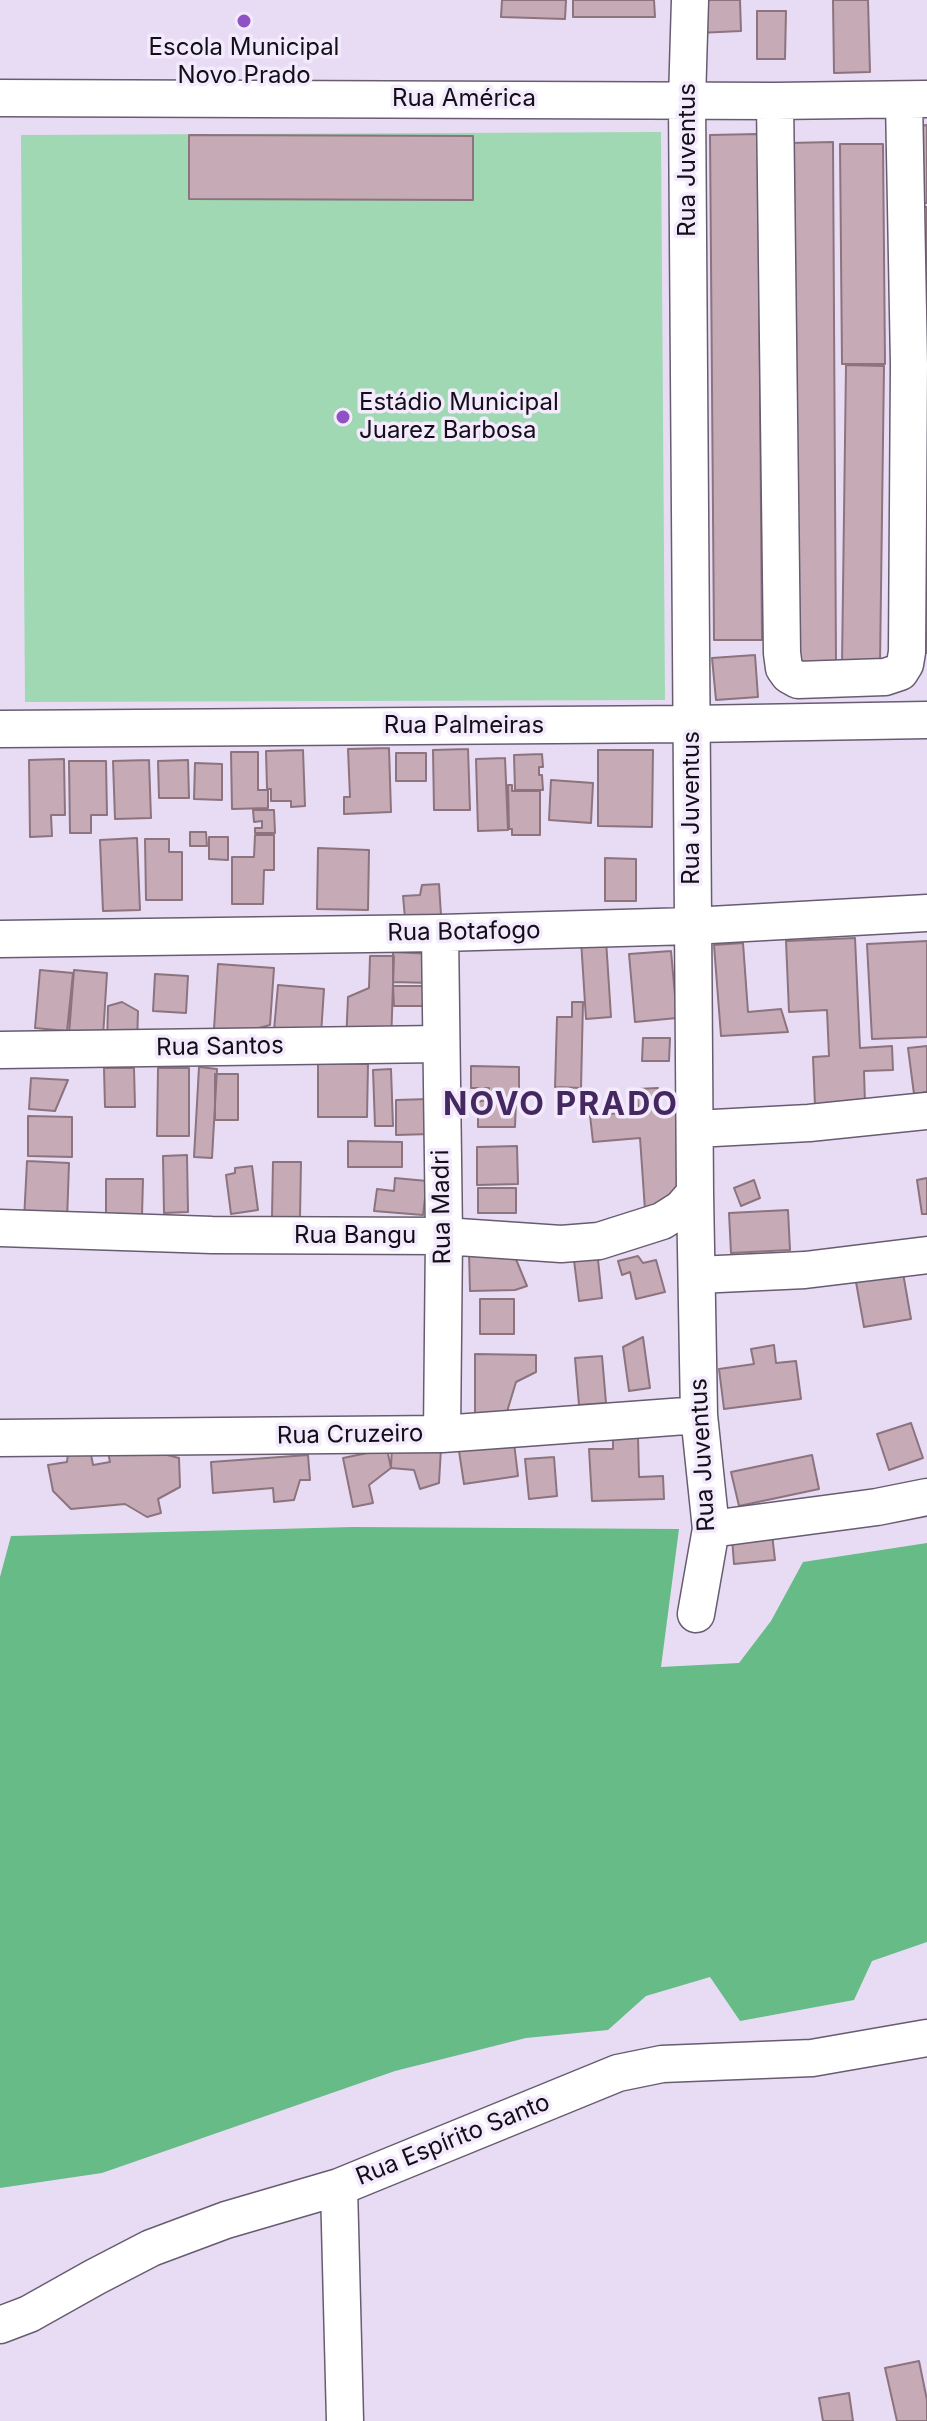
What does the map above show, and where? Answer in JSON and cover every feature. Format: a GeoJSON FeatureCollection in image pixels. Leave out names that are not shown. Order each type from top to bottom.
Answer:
{"type":"FeatureCollection","features":[{"type":"Feature","properties":{"kind":"street","name":"Rua Juventus"},"geometry":{"type":"LineString","coordinates":[[690,0],[687,100],[695,1193],[699,1415],[711,1529],[696,1614]]}},
{"type":"Feature","properties":{"kind":"street","name":"Rua América"},"geometry":{"type":"LineString","coordinates":[[0,98],[916,99]]}},
{"type":"Feature","properties":{"kind":"street"},"geometry":{"type":"LineString","coordinates":[[775,101],[782,653],[784,668],[798,680],[885,677],[900,672],[905,664],[918,365],[916,99]]}},
{"type":"Feature","properties":{"kind":"street","name":"Rua Palmeiras"},"geometry":{"type":"LineString","coordinates":[[0,729],[927,720]]}},
{"type":"Feature","properties":{"kind":"street","name":"Rua Botafogo"},"geometry":{"type":"LineString","coordinates":[[0,939],[692,926],[927,913]]}},
{"type":"Feature","properties":{"kind":"street","name":"Rua Madri"},"geometry":{"type":"LineString","coordinates":[[440,933],[444,1236],[442,1434]]}},
{"type":"Feature","properties":{"kind":"street","name":"Rua Santos"},"geometry":{"type":"LineString","coordinates":[[0,1050],[440,1044]]}},
{"type":"Feature","properties":{"kind":"street"},"geometry":{"type":"LineString","coordinates":[[695,1129],[809,1123],[927,1111]]}},
{"type":"Feature","properties":{"kind":"street","name":"Rua Bangu"},"geometry":{"type":"LineString","coordinates":[[0,1228],[212,1235],[444,1236],[561,1244],[599,1241],[662,1221],[681,1209],[695,1193]]}},
{"type":"Feature","properties":{"kind":"street"},"geometry":{"type":"LineString","coordinates":[[697,1275],[805,1270],[927,1255]]}},
{"type":"Feature","properties":{"kind":"street","name":"Rua Cruzeiro"},"geometry":{"type":"LineString","coordinates":[[0,1438],[442,1434],[699,1415]]}},
{"type":"Feature","properties":{"kind":"street"},"geometry":{"type":"LineString","coordinates":[[711,1529],[877,1507],[927,1497]]}},
{"type":"Feature","properties":{"kind":"street","name":"Rua Espírito Santo"},"geometry":{"type":"LineString","coordinates":[[0,2325],[29,2314],[151,2248],[226,2220],[339,2187],[618,2073],[662,2064],[812,2058],[927,2038]]}},
{"type":"Feature","properties":{"kind":"street"},"geometry":{"type":"LineString","coordinates":[[339,2187],[345,2421]]}},
{"type":"Feature","properties":{"kind":"green space","name":"Estádio Municipal Juarez Barbosa"},"geometry":{"type":"Polygon","coordinates":[[[661,132],[665,700],[25,702],[21,135],[661,132]]]}},
{"type":"Feature","properties":{"kind":"green space"},"geometry":{"type":"Polygon","coordinates":[[[353,1527],[679,1529],[661,1667],[739,1663],[771,1621],[803,1562],[927,1543],[927,1942],[872,1961],[854,2000],[740,2021],[710,1977],[646,1996],[608,2030],[526,2038],[395,2071],[102,2173],[0,2188],[0,1577],[11,1536],[353,1527]]]}},
{"type":"Feature","properties":{"kind":"building"},"geometry":{"type":"Polygon","coordinates":[[[502,0],[566,0],[565,19],[501,17],[502,0]]]}},
{"type":"Feature","properties":{"kind":"building"},"geometry":{"type":"Polygon","coordinates":[[[573,0],[654,0],[655,17],[573,17],[573,0]]]}},
{"type":"Feature","properties":{"kind":"building"},"geometry":{"type":"Polygon","coordinates":[[[697,0],[740,0],[741,31],[698,33],[697,0]]]}},
{"type":"Feature","properties":{"kind":"building"},"geometry":{"type":"Polygon","coordinates":[[[833,0],[868,0],[870,72],[834,73],[833,0]]]}},
{"type":"Feature","properties":{"kind":"building"},"geometry":{"type":"Polygon","coordinates":[[[757,11],[786,11],[785,59],[757,59],[757,11]]]}},
{"type":"Feature","properties":{"kind":"building"},"geometry":{"type":"Polygon","coordinates":[[[927,125],[927,203],[920,203],[912,127],[927,125]]]}},
{"type":"Feature","properties":{"kind":"building"},"geometry":{"type":"Polygon","coordinates":[[[758,134],[762,640],[714,640],[710,135],[758,134]]]}},
{"type":"Feature","properties":{"kind":"building"},"geometry":{"type":"Polygon","coordinates":[[[189,135],[473,136],[473,200],[189,199],[189,135]]]}},
{"type":"Feature","properties":{"kind":"building"},"geometry":{"type":"Polygon","coordinates":[[[833,142],[836,664],[792,664],[789,143],[833,142]]]}},
{"type":"Feature","properties":{"kind":"building"},"geometry":{"type":"Polygon","coordinates":[[[840,144],[883,144],[885,364],[842,364],[840,144]]]}},
{"type":"Feature","properties":{"kind":"building"},"geometry":{"type":"Polygon","coordinates":[[[920,207],[927,207],[927,293],[920,293],[920,207]]]}},
{"type":"Feature","properties":{"kind":"building"},"geometry":{"type":"Polygon","coordinates":[[[846,365],[884,366],[880,664],[842,664],[846,365]]]}},
{"type":"Feature","properties":{"kind":"building"},"geometry":{"type":"Polygon","coordinates":[[[923,389],[927,389],[927,653],[920,653],[923,389]]]}},
{"type":"Feature","properties":{"kind":"building"},"geometry":{"type":"Polygon","coordinates":[[[755,655],[758,697],[716,700],[712,658],[755,655]]]}},
{"type":"Feature","properties":{"kind":"building"},"geometry":{"type":"Polygon","coordinates":[[[389,748],[391,812],[344,814],[344,797],[350,797],[348,749],[389,748]]]}},
{"type":"Feature","properties":{"kind":"building"},"geometry":{"type":"Polygon","coordinates":[[[468,749],[470,810],[434,810],[433,750],[468,749]]]}},
{"type":"Feature","properties":{"kind":"building"},"geometry":{"type":"Polygon","coordinates":[[[303,750],[305,806],[291,807],[291,801],[271,801],[271,789],[267,789],[266,751],[303,750]]]}},
{"type":"Feature","properties":{"kind":"building"},"geometry":{"type":"Polygon","coordinates":[[[598,750],[653,750],[652,827],[598,826],[598,750]]]}},
{"type":"Feature","properties":{"kind":"building"},"geometry":{"type":"Polygon","coordinates":[[[231,752],[258,752],[258,790],[268,790],[268,808],[232,809],[231,752]]]}},
{"type":"Feature","properties":{"kind":"building"},"geometry":{"type":"Polygon","coordinates":[[[396,753],[426,753],[426,781],[396,781],[396,753]]]}},
{"type":"Feature","properties":{"kind":"building"},"geometry":{"type":"Polygon","coordinates":[[[542,754],[543,767],[539,767],[539,775],[542,775],[543,790],[515,790],[514,755],[542,754]]]}},
{"type":"Feature","properties":{"kind":"building"},"geometry":{"type":"Polygon","coordinates":[[[505,758],[508,830],[478,831],[476,759],[505,758]]]}},
{"type":"Feature","properties":{"kind":"building"},"geometry":{"type":"Polygon","coordinates":[[[64,759],[65,815],[51,815],[52,836],[30,837],[29,760],[64,759]]]}},
{"type":"Feature","properties":{"kind":"building"},"geometry":{"type":"Polygon","coordinates":[[[149,760],[151,818],[115,819],[113,761],[149,760]]]}},
{"type":"Feature","properties":{"kind":"building"},"geometry":{"type":"Polygon","coordinates":[[[188,760],[189,798],[159,798],[158,761],[188,760]]]}},
{"type":"Feature","properties":{"kind":"building"},"geometry":{"type":"Polygon","coordinates":[[[69,761],[106,761],[107,815],[91,815],[91,833],[70,833],[69,761]]]}},
{"type":"Feature","properties":{"kind":"building"},"geometry":{"type":"Polygon","coordinates":[[[195,763],[222,764],[222,800],[194,799],[195,763]]]}},
{"type":"Feature","properties":{"kind":"building"},"geometry":{"type":"Polygon","coordinates":[[[551,780],[593,783],[591,823],[549,820],[551,780]]]}},
{"type":"Feature","properties":{"kind":"building"},"geometry":{"type":"Polygon","coordinates":[[[508,785],[512,785],[512,791],[540,791],[540,835],[512,835],[512,829],[509,829],[508,785]]]}},
{"type":"Feature","properties":{"kind":"building"},"geometry":{"type":"Polygon","coordinates":[[[253,810],[274,810],[275,833],[255,833],[255,828],[262,828],[262,821],[254,822],[253,810]]]}},
{"type":"Feature","properties":{"kind":"building"},"geometry":{"type":"Polygon","coordinates":[[[190,832],[206,832],[207,846],[190,846],[190,832]]]}},
{"type":"Feature","properties":{"kind":"building"},"geometry":{"type":"Polygon","coordinates":[[[255,835],[274,835],[274,870],[264,870],[263,904],[232,904],[232,857],[254,857],[255,835]]]}},
{"type":"Feature","properties":{"kind":"building"},"geometry":{"type":"Polygon","coordinates":[[[209,837],[228,837],[228,860],[209,859],[209,837]]]}},
{"type":"Feature","properties":{"kind":"building"},"geometry":{"type":"Polygon","coordinates":[[[137,838],[140,910],[103,911],[100,840],[137,838]]]}},
{"type":"Feature","properties":{"kind":"building"},"geometry":{"type":"Polygon","coordinates":[[[145,839],[169,839],[169,852],[182,852],[182,900],[146,900],[145,839]]]}},
{"type":"Feature","properties":{"kind":"building"},"geometry":{"type":"Polygon","coordinates":[[[318,848],[369,850],[368,910],[317,909],[318,848]]]}},
{"type":"Feature","properties":{"kind":"building"},"geometry":{"type":"Polygon","coordinates":[[[605,858],[636,859],[636,901],[605,901],[605,858]]]}},
{"type":"Feature","properties":{"kind":"building"},"geometry":{"type":"Polygon","coordinates":[[[439,884],[441,915],[405,918],[403,896],[420,895],[422,885],[439,884]]]}},
{"type":"Feature","properties":{"kind":"building"},"geometry":{"type":"Polygon","coordinates":[[[855,938],[860,1048],[892,1046],[893,1070],[864,1071],[865,1104],[815,1106],[813,1057],[829,1056],[827,1010],[789,1012],[786,941],[855,938]]]}},
{"type":"Feature","properties":{"kind":"building"},"geometry":{"type":"Polygon","coordinates":[[[581,940],[606,940],[611,1017],[586,1019],[581,940]]]}},
{"type":"Feature","properties":{"kind":"building"},"geometry":{"type":"Polygon","coordinates":[[[927,941],[927,1037],[872,1039],[867,944],[927,941]]]}},
{"type":"Feature","properties":{"kind":"building"},"geometry":{"type":"Polygon","coordinates":[[[743,943],[748,1012],[781,1009],[788,1032],[721,1036],[714,945],[743,943]]]}},
{"type":"Feature","properties":{"kind":"building"},"geometry":{"type":"Polygon","coordinates":[[[671,951],[677,1018],[635,1022],[629,954],[671,951]]]}},
{"type":"Feature","properties":{"kind":"building"},"geometry":{"type":"Polygon","coordinates":[[[393,952],[432,954],[431,983],[393,982],[393,952]]]}},
{"type":"Feature","properties":{"kind":"building"},"geometry":{"type":"Polygon","coordinates":[[[370,956],[394,956],[391,1043],[346,1042],[348,997],[369,988],[370,956]]]}},
{"type":"Feature","properties":{"kind":"building"},"geometry":{"type":"Polygon","coordinates":[[[218,964],[274,968],[270,1025],[248,1031],[214,1029],[218,964]]]}},
{"type":"Feature","properties":{"kind":"building"},"geometry":{"type":"Polygon","coordinates":[[[40,970],[73,973],[67,1031],[35,1028],[40,970]]]}},
{"type":"Feature","properties":{"kind":"building"},"geometry":{"type":"Polygon","coordinates":[[[74,970],[107,973],[103,1037],[69,1034],[74,970]]]}},
{"type":"Feature","properties":{"kind":"building"},"geometry":{"type":"Polygon","coordinates":[[[155,974],[188,976],[186,1013],[153,1011],[155,974]]]}},
{"type":"Feature","properties":{"kind":"building"},"geometry":{"type":"Polygon","coordinates":[[[278,985],[324,989],[321,1034],[274,1030],[278,985]]]}},
{"type":"Feature","properties":{"kind":"building"},"geometry":{"type":"Polygon","coordinates":[[[393,986],[431,986],[431,1006],[394,1006],[393,986]]]}},
{"type":"Feature","properties":{"kind":"building"},"geometry":{"type":"Polygon","coordinates":[[[122,1002],[138,1011],[137,1044],[107,1043],[108,1006],[122,1002]]]}},
{"type":"Feature","properties":{"kind":"building"},"geometry":{"type":"Polygon","coordinates":[[[572,1002],[583,1002],[581,1088],[555,1087],[557,1017],[572,1017],[572,1002]]]}},
{"type":"Feature","properties":{"kind":"building"},"geometry":{"type":"Polygon","coordinates":[[[643,1038],[670,1038],[669,1061],[642,1061],[643,1038]]]}},
{"type":"Feature","properties":{"kind":"building"},"geometry":{"type":"Polygon","coordinates":[[[927,1046],[927,1092],[914,1094],[908,1048],[927,1046]]]}},
{"type":"Feature","properties":{"kind":"building"},"geometry":{"type":"Polygon","coordinates":[[[318,1063],[368,1064],[367,1117],[318,1117],[318,1063]]]}},
{"type":"Feature","properties":{"kind":"building"},"geometry":{"type":"Polygon","coordinates":[[[471,1066],[519,1067],[519,1100],[489,1099],[489,1088],[471,1088],[471,1066]]]}},
{"type":"Feature","properties":{"kind":"building"},"geometry":{"type":"Polygon","coordinates":[[[199,1067],[217,1069],[212,1158],[194,1157],[199,1067]]]}},
{"type":"Feature","properties":{"kind":"building"},"geometry":{"type":"Polygon","coordinates":[[[104,1068],[134,1068],[135,1107],[105,1107],[104,1068]]]}},
{"type":"Feature","properties":{"kind":"building"},"geometry":{"type":"Polygon","coordinates":[[[158,1068],[189,1068],[189,1136],[157,1136],[158,1068]]]}},
{"type":"Feature","properties":{"kind":"building"},"geometry":{"type":"Polygon","coordinates":[[[391,1069],[393,1126],[375,1126],[373,1070],[391,1069]]]}},
{"type":"Feature","properties":{"kind":"building"},"geometry":{"type":"Polygon","coordinates":[[[215,1074],[238,1074],[238,1120],[215,1120],[215,1074]]]}},
{"type":"Feature","properties":{"kind":"building"},"geometry":{"type":"Polygon","coordinates":[[[31,1078],[68,1080],[55,1111],[29,1109],[31,1078]]]}},
{"type":"Feature","properties":{"kind":"building"},"geometry":{"type":"Polygon","coordinates":[[[658,1088],[659,1113],[676,1112],[683,1207],[645,1210],[640,1138],[593,1142],[590,1115],[638,1112],[637,1089],[658,1088]]]}},
{"type":"Feature","properties":{"kind":"building"},"geometry":{"type":"Polygon","coordinates":[[[430,1099],[431,1134],[396,1135],[396,1100],[430,1099]]]}},
{"type":"Feature","properties":{"kind":"building"},"geometry":{"type":"Polygon","coordinates":[[[489,1099],[516,1102],[515,1127],[478,1127],[478,1102],[489,1099]]]}},
{"type":"Feature","properties":{"kind":"building"},"geometry":{"type":"Polygon","coordinates":[[[28,1116],[72,1117],[72,1157],[28,1156],[28,1116]]]}},
{"type":"Feature","properties":{"kind":"building"},"geometry":{"type":"Polygon","coordinates":[[[348,1141],[402,1142],[402,1167],[348,1167],[348,1141]]]}},
{"type":"Feature","properties":{"kind":"building"},"geometry":{"type":"Polygon","coordinates":[[[517,1146],[518,1184],[477,1185],[477,1147],[517,1146]]]}},
{"type":"Feature","properties":{"kind":"building"},"geometry":{"type":"Polygon","coordinates":[[[187,1155],[188,1212],[164,1213],[163,1156],[187,1155]]]}},
{"type":"Feature","properties":{"kind":"building"},"geometry":{"type":"Polygon","coordinates":[[[27,1161],[69,1163],[67,1221],[24,1220],[27,1161]]]}},
{"type":"Feature","properties":{"kind":"building"},"geometry":{"type":"Polygon","coordinates":[[[273,1162],[301,1162],[300,1217],[272,1217],[273,1162]]]}},
{"type":"Feature","properties":{"kind":"building"},"geometry":{"type":"Polygon","coordinates":[[[252,1166],[258,1210],[231,1214],[226,1175],[235,1173],[235,1168],[252,1166]]]}},
{"type":"Feature","properties":{"kind":"building"},"geometry":{"type":"Polygon","coordinates":[[[395,1178],[427,1181],[423,1215],[374,1211],[377,1189],[394,1191],[395,1178]]]}},
{"type":"Feature","properties":{"kind":"building"},"geometry":{"type":"Polygon","coordinates":[[[927,1178],[927,1214],[922,1214],[917,1180],[927,1178]]]}},
{"type":"Feature","properties":{"kind":"building"},"geometry":{"type":"Polygon","coordinates":[[[106,1179],[143,1179],[142,1216],[106,1215],[106,1179]]]}},
{"type":"Feature","properties":{"kind":"building"},"geometry":{"type":"Polygon","coordinates":[[[754,1180],[760,1198],[741,1206],[734,1188],[754,1180]]]}},
{"type":"Feature","properties":{"kind":"building"},"geometry":{"type":"Polygon","coordinates":[[[478,1188],[516,1188],[516,1213],[478,1213],[478,1188]]]}},
{"type":"Feature","properties":{"kind":"building"},"geometry":{"type":"Polygon","coordinates":[[[788,1210],[790,1250],[731,1253],[729,1213],[788,1210]]]}},
{"type":"Feature","properties":{"kind":"building"},"geometry":{"type":"Polygon","coordinates":[[[597,1250],[602,1298],[579,1301],[573,1252],[597,1250]]]}},
{"type":"Feature","properties":{"kind":"building"},"geometry":{"type":"Polygon","coordinates":[[[469,1252],[513,1252],[527,1286],[515,1290],[470,1291],[469,1252]]]}},
{"type":"Feature","properties":{"kind":"building"},"geometry":{"type":"Polygon","coordinates":[[[638,1256],[643,1263],[656,1260],[665,1292],[636,1299],[630,1272],[622,1275],[618,1261],[638,1256]]]}},
{"type":"Feature","properties":{"kind":"building"},"geometry":{"type":"Polygon","coordinates":[[[903,1273],[911,1319],[864,1327],[856,1282],[903,1273]]]}},
{"type":"Feature","properties":{"kind":"building"},"geometry":{"type":"Polygon","coordinates":[[[480,1299],[514,1299],[514,1334],[480,1334],[480,1299]]]}},
{"type":"Feature","properties":{"kind":"building"},"geometry":{"type":"Polygon","coordinates":[[[643,1337],[650,1388],[629,1391],[623,1347],[643,1337]]]}},
{"type":"Feature","properties":{"kind":"building"},"geometry":{"type":"Polygon","coordinates":[[[774,1345],[776,1363],[796,1361],[801,1399],[724,1409],[719,1369],[754,1364],[751,1349],[774,1345]]]}},
{"type":"Feature","properties":{"kind":"building"},"geometry":{"type":"Polygon","coordinates":[[[475,1354],[536,1355],[536,1372],[516,1382],[506,1415],[475,1415],[475,1354]]]}},
{"type":"Feature","properties":{"kind":"building"},"geometry":{"type":"Polygon","coordinates":[[[602,1356],[606,1403],[579,1405],[575,1358],[602,1356]]]}},
{"type":"Feature","properties":{"kind":"building"},"geometry":{"type":"Polygon","coordinates":[[[911,1423],[923,1458],[889,1470],[877,1434],[911,1423]]]}},
{"type":"Feature","properties":{"kind":"building"},"geometry":{"type":"Polygon","coordinates":[[[638,1436],[639,1477],[663,1476],[664,1499],[592,1501],[589,1449],[613,1449],[613,1437],[638,1436]]]}},
{"type":"Feature","properties":{"kind":"building"},"geometry":{"type":"Polygon","coordinates":[[[514,1443],[518,1476],[464,1484],[459,1451],[514,1443]]]}},
{"type":"Feature","properties":{"kind":"building"},"geometry":{"type":"Polygon","coordinates":[[[392,1445],[441,1448],[439,1483],[420,1489],[414,1470],[391,1468],[392,1445]]]}},
{"type":"Feature","properties":{"kind":"building"},"geometry":{"type":"Polygon","coordinates":[[[107,1447],[148,1450],[179,1458],[180,1487],[158,1499],[161,1513],[147,1517],[125,1504],[71,1509],[53,1491],[48,1465],[67,1462],[68,1453],[90,1449],[93,1465],[110,1462],[107,1447]]]}},
{"type":"Feature","properties":{"kind":"building"},"geometry":{"type":"Polygon","coordinates":[[[387,1449],[391,1468],[369,1485],[373,1503],[353,1507],[343,1458],[387,1449]]]}},
{"type":"Feature","properties":{"kind":"building"},"geometry":{"type":"Polygon","coordinates":[[[308,1455],[310,1480],[300,1480],[294,1500],[274,1502],[273,1488],[213,1493],[211,1462],[308,1455]]]}},
{"type":"Feature","properties":{"kind":"building"},"geometry":{"type":"Polygon","coordinates":[[[812,1455],[819,1489],[739,1506],[731,1472],[812,1455]]]}},
{"type":"Feature","properties":{"kind":"building"},"geometry":{"type":"Polygon","coordinates":[[[554,1457],[557,1496],[529,1499],[525,1459],[554,1457]]]}},
{"type":"Feature","properties":{"kind":"building"},"geometry":{"type":"Polygon","coordinates":[[[772,1534],[775,1560],[734,1564],[732,1538],[772,1534]]]}},
{"type":"Feature","properties":{"kind":"building"},"geometry":{"type":"Polygon","coordinates":[[[919,2361],[927,2400],[927,2421],[897,2421],[885,2368],[919,2361]]]}},
{"type":"Feature","properties":{"kind":"building"},"geometry":{"type":"Polygon","coordinates":[[[849,2393],[853,2421],[823,2421],[819,2398],[849,2393]]]}},
{"type":"Feature","properties":{"kind":"place","name":"Escola Municipal Novo Prado"},"geometry":{"type":"Point","coordinates":[244,21]}},
{"type":"Feature","properties":{"kind":"place","name":"Estádio Municipal Juarez Barbosa"},"geometry":{"type":"Point","coordinates":[343,417]}},
{"type":"Feature","properties":{"kind":"district","name":"NOVO PRADO"},"geometry":{"type":"Point","coordinates":[561,1105]}}]}
